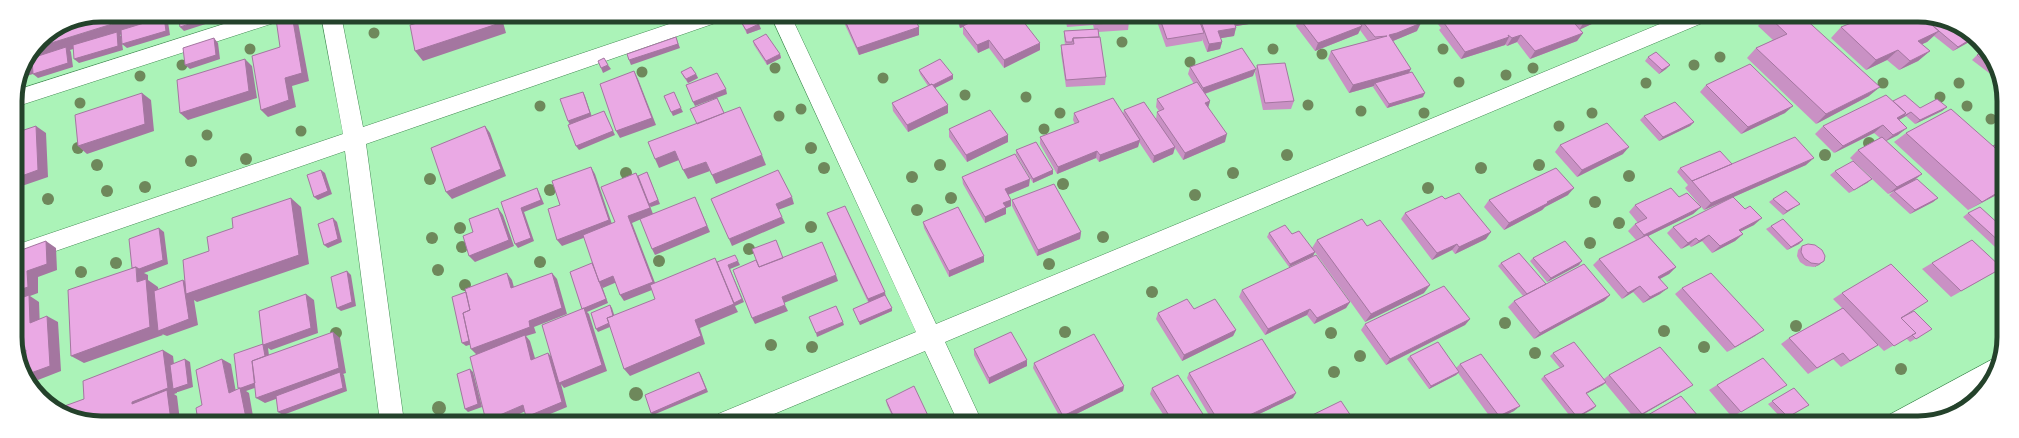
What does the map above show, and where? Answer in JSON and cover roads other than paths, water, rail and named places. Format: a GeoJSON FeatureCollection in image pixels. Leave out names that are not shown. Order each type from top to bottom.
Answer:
{"type":"FeatureCollection","features":[{"type":"Feature","properties":{"kind":"street"},"geometry":{"type":"LineString","coordinates":[[22,97],[254,22]]}},
{"type":"Feature","properties":{"kind":"street"},"geometry":{"type":"LineString","coordinates":[[331,22],[354,137],[391,416]]}},
{"type":"Feature","properties":{"kind":"street"},"geometry":{"type":"LineString","coordinates":[[22,253],[354,137],[696,22]]}},
{"type":"Feature","properties":{"kind":"street"},"geometry":{"type":"LineString","coordinates":[[784,22],[967,416]]}},
{"type":"Feature","properties":{"kind":"street"},"geometry":{"type":"LineString","coordinates":[[742,416],[932,338],[1686,22]]}},
{"type":"Feature","properties":{"kind":"street"},"geometry":{"type":"LineString","coordinates":[[1911,416],[1988,373]]}}]}
